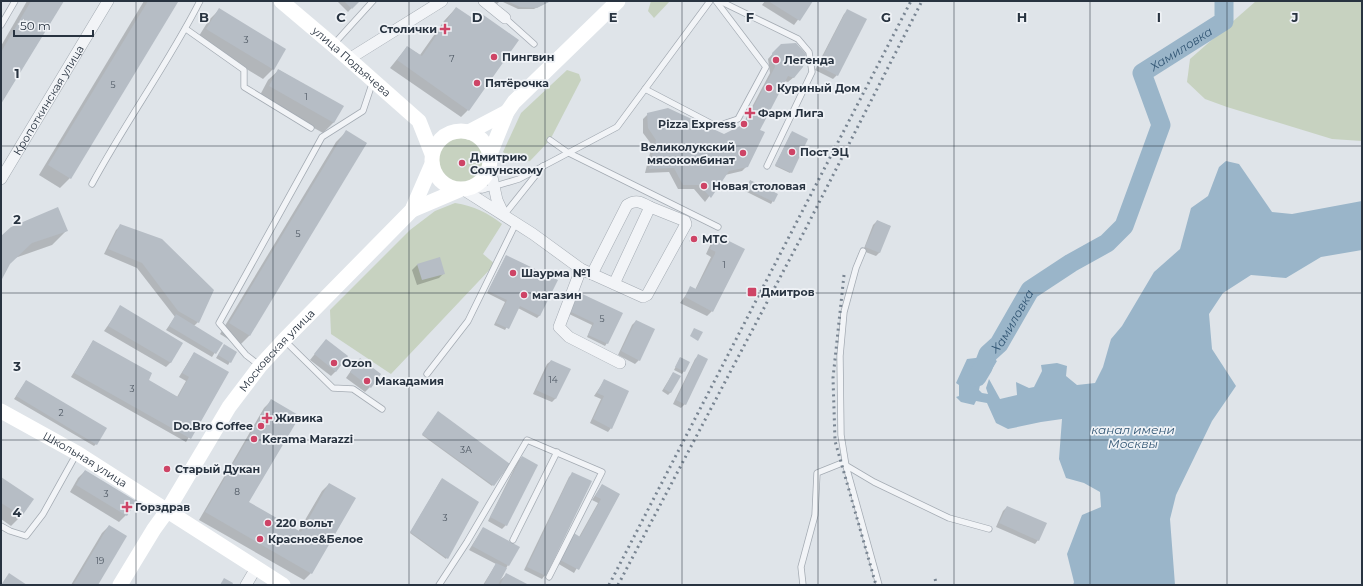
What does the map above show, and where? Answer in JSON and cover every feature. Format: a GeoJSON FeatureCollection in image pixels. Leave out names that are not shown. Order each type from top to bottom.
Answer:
{"type":"FeatureCollection","features":[{"type":"Feature","properties":{"kind":"main road","name":"улица Подъячева"},"geometry":{"type":"LineString","coordinates":[[280,1],[333,45],[421,124],[432,159]]}},
{"type":"Feature","properties":{"kind":"main road","name":"Московская улица"},"geometry":{"type":"LineString","coordinates":[[120,585],[154,528],[167,511],[229,407],[260,366],[412,210],[440,139],[462,132],[507,112],[558,58],[618,1]]}},
{"type":"Feature","properties":{"kind":"main road","name":"Московская улица"},"geometry":{"type":"LineString","coordinates":[[412,210],[481,182],[507,112]]}},
{"type":"Feature","properties":{"kind":"main road"},"geometry":{"type":"LineString","coordinates":[[421,124],[462,132],[484,141],[490,161]]}},
{"type":"Feature","properties":{"kind":"main road"},"geometry":{"type":"LineString","coordinates":[[432,159],[438,179],[446,186],[462,190]]}},
{"type":"Feature","properties":{"kind":"main road","name":"Школьная улица"},"geometry":{"type":"LineString","coordinates":[[1,411],[77,453],[280,584]]}},
{"type":"Feature","properties":{"kind":"street","name":"Кропоткинская улица"},"geometry":{"type":"LineString","coordinates":[[1,179],[108,1]]}},
{"type":"Feature","properties":{"kind":"street"},"geometry":{"type":"LineString","coordinates":[[349,59],[442,1]]}},
{"type":"Feature","properties":{"kind":"street"},"geometry":{"type":"LineString","coordinates":[[484,1],[505,18]]}},
{"type":"Feature","properties":{"kind":"street"},"geometry":{"type":"LineString","coordinates":[[490,161],[494,187],[504,215]]}},
{"type":"Feature","properties":{"kind":"street"},"geometry":{"type":"LineString","coordinates":[[462,190],[504,215],[581,268],[592,274],[614,284],[646,297],[686,224],[685,221],[639,201],[634,201],[627,205],[592,274]]}},
{"type":"Feature","properties":{"kind":"street"},"geometry":{"type":"LineString","coordinates":[[614,284],[650,207]]}},
{"type":"Feature","properties":{"kind":"street"},"geometry":{"type":"LineString","coordinates":[[581,268],[559,327],[569,337],[620,363]]}},
{"type":"Feature","properties":{"kind":"street"},"geometry":{"type":"LineString","coordinates":[[246,585],[256,568]]}},
{"type":"Feature","properties":{"kind":"lane"},"geometry":{"type":"LineString","coordinates":[[1,25],[15,1]]}},
{"type":"Feature","properties":{"kind":"lane"},"geometry":{"type":"LineString","coordinates":[[92,184],[110,151],[186,29],[200,1]]}},
{"type":"Feature","properties":{"kind":"lane"},"geometry":{"type":"LineString","coordinates":[[333,45],[374,1]]}},
{"type":"Feature","properties":{"kind":"lane"},"geometry":{"type":"LineString","coordinates":[[462,190],[482,190],[519,179],[544,164],[617,127],[710,1]]}},
{"type":"Feature","properties":{"kind":"lane"},"geometry":{"type":"LineString","coordinates":[[645,89],[712,124],[720,125],[738,119],[766,67],[716,1]]}},
{"type":"Feature","properties":{"kind":"lane"},"geometry":{"type":"LineString","coordinates":[[720,1],[798,39],[809,52],[812,72],[767,166]]}},
{"type":"Feature","properties":{"kind":"lane"},"geometry":{"type":"LineString","coordinates":[[505,18],[534,44]]}},
{"type":"Feature","properties":{"kind":"lane"},"geometry":{"type":"LineString","coordinates":[[186,29],[244,70],[244,87],[311,128]]}},
{"type":"Feature","properties":{"kind":"lane"},"geometry":{"type":"LineString","coordinates":[[260,366],[246,355],[219,323],[322,137],[363,111],[373,80]]}},
{"type":"Feature","properties":{"kind":"lane"},"geometry":{"type":"LineString","coordinates":[[550,140],[567,152],[718,227]]}},
{"type":"Feature","properties":{"kind":"lane"},"geometry":{"type":"LineString","coordinates":[[504,215],[544,164]]}},
{"type":"Feature","properties":{"kind":"lane"},"geometry":{"type":"LineString","coordinates":[[427,374],[468,321],[516,223]]}},
{"type":"Feature","properties":{"kind":"lane"},"geometry":{"type":"LineString","coordinates":[[863,251],[856,268],[844,312],[840,356],[841,435],[846,466],[879,585]]}},
{"type":"Feature","properties":{"kind":"lane"},"geometry":{"type":"LineString","coordinates":[[284,340],[333,388],[353,390],[382,409]]}},
{"type":"Feature","properties":{"kind":"lane"},"geometry":{"type":"LineString","coordinates":[[439,585],[467,542],[527,440],[602,472],[549,576]]}},
{"type":"Feature","properties":{"kind":"lane"},"geometry":{"type":"LineString","coordinates":[[513,540],[557,452]]}},
{"type":"Feature","properties":{"kind":"lane"},"geometry":{"type":"LineString","coordinates":[[1,526],[10,531],[26,536],[43,514],[77,453]]}},
{"type":"Feature","properties":{"kind":"lane"},"geometry":{"type":"LineString","coordinates":[[803,585],[801,567],[815,515],[817,473],[842,464],[874,482],[949,518],[989,529]]}},
{"type":"Feature","properties":{"kind":"green space"},"geometry":{"type":"Polygon","coordinates":[[[651,1],[670,1],[654,18],[648,11],[651,1]]]}},
{"type":"Feature","properties":{"kind":"green space"},"geometry":{"type":"Polygon","coordinates":[[[1256,1],[1362,1],[1362,141],[1332,139],[1227,107],[1205,99],[1187,82],[1190,59],[1256,1]]]}},
{"type":"Feature","properties":{"kind":"green space"},"geometry":{"type":"Polygon","coordinates":[[[567,70],[579,74],[581,80],[550,140],[530,161],[517,162],[503,152],[521,113],[567,70]]]}},
{"type":"Feature","properties":{"kind":"green space"},"geometry":{"type":"Polygon","coordinates":[[[461,134],[475,138],[483,146],[487,160],[483,174],[475,182],[461,186],[447,182],[439,174],[435,160],[439,146],[447,138],[461,134]]]}},
{"type":"Feature","properties":{"kind":"green space"},"geometry":{"type":"Polygon","coordinates":[[[455,203],[480,210],[502,224],[483,254],[495,264],[391,374],[331,334],[330,310],[410,230],[435,211],[455,203]]]}},
{"type":"Feature","properties":{"kind":"water","name":"канал имени Москвы"},"geometry":{"type":"Polygon","coordinates":[[[1226,161],[1239,164],[1272,212],[1292,214],[1362,201],[1362,250],[1321,257],[1286,278],[1251,275],[1223,293],[1209,314],[1212,349],[1236,386],[1212,421],[1176,495],[1170,519],[1175,585],[1073,585],[1074,582],[1067,554],[1082,515],[1101,507],[1100,492],[1084,483],[1066,478],[1059,459],[1062,419],[1008,429],[996,423],[987,403],[976,401],[974,405],[961,402],[956,397],[959,396],[959,385],[956,383],[967,359],[984,357],[988,354],[997,361],[991,371],[981,380],[979,390],[982,393],[988,394],[986,388],[989,379],[1000,399],[1017,395],[1016,382],[1029,388],[1034,387],[1042,371],[1041,365],[1057,363],[1067,366],[1066,376],[1077,385],[1095,383],[1103,367],[1111,339],[1122,326],[1154,272],[1180,249],[1191,208],[1208,196],[1219,167],[1226,161]]]}},
{"type":"Feature","properties":{"kind":"building"},"geometry":{"type":"Polygon","coordinates":[[[31,1],[64,1],[1,104],[1,52],[31,1]]]}},
{"type":"Feature","properties":{"kind":"building"},"geometry":{"type":"Polygon","coordinates":[[[148,1],[178,2],[71,179],[48,165],[148,1]]]}},
{"type":"Feature","properties":{"kind":"building"},"geometry":{"type":"Polygon","coordinates":[[[344,1],[360,1],[352,9],[344,1]]]}},
{"type":"Feature","properties":{"kind":"building"},"geometry":{"type":"Polygon","coordinates":[[[507,1],[551,1],[537,8],[520,7],[507,1]]]}},
{"type":"Feature","properties":{"kind":"building"},"geometry":{"type":"Polygon","coordinates":[[[768,1],[813,1],[800,21],[768,1]]]}},
{"type":"Feature","properties":{"kind":"building"},"geometry":{"type":"Polygon","coordinates":[[[456,7],[477,21],[482,14],[519,40],[469,111],[397,60],[407,46],[422,56],[456,7]]]}},
{"type":"Feature","properties":{"kind":"building"},"geometry":{"type":"Polygon","coordinates":[[[219,8],[286,49],[274,70],[206,29],[219,8]]]}},
{"type":"Feature","properties":{"kind":"building"},"geometry":{"type":"Polygon","coordinates":[[[847,9],[867,19],[838,76],[818,66],[847,9]]]}},
{"type":"Feature","properties":{"kind":"building"},"geometry":{"type":"Polygon","coordinates":[[[796,43],[806,54],[803,67],[794,78],[788,76],[760,130],[765,132],[748,167],[729,171],[711,198],[699,185],[683,185],[674,168],[649,169],[656,140],[648,128],[647,113],[668,108],[724,134],[744,124],[775,67],[772,53],[781,44],[796,43]]]}},
{"type":"Feature","properties":{"kind":"building"},"geometry":{"type":"Polygon","coordinates":[[[278,69],[344,106],[334,123],[269,86],[278,69]]]}},
{"type":"Feature","properties":{"kind":"building"},"geometry":{"type":"Polygon","coordinates":[[[346,130],[367,143],[250,336],[229,323],[346,130]]]}},
{"type":"Feature","properties":{"kind":"building","name":"Пост ЭЦ"},"geometry":{"type":"Polygon","coordinates":[[[792,131],[808,139],[792,173],[775,165],[792,131]]]}},
{"type":"Feature","properties":{"kind":"building"},"geometry":{"type":"Polygon","coordinates":[[[750,180],[778,194],[774,202],[746,189],[750,180]]]}},
{"type":"Feature","properties":{"kind":"building"},"geometry":{"type":"Polygon","coordinates":[[[58,207],[68,231],[32,243],[10,264],[1,281],[1,236],[11,227],[58,207]]]}},
{"type":"Feature","properties":{"kind":"building"},"geometry":{"type":"Polygon","coordinates":[[[877,220],[891,226],[880,253],[865,247],[877,220]]]}},
{"type":"Feature","properties":{"kind":"building"},"geometry":{"type":"Polygon","coordinates":[[[120,224],[162,239],[214,290],[199,323],[178,311],[142,263],[108,249],[120,224]]]}},
{"type":"Feature","properties":{"kind":"building","name":"МТС"},"geometry":{"type":"Polygon","coordinates":[[[693,234],[699,237],[695,244],[689,241],[693,234]]]}},
{"type":"Feature","properties":{"kind":"building","name":"Дмитров"},"geometry":{"type":"Polygon","coordinates":[[[717,235],[745,249],[713,312],[685,297],[690,286],[696,289],[716,252],[710,249],[717,235]]]}},
{"type":"Feature","properties":{"kind":"building","name":"магазин"},"geometry":{"type":"Polygon","coordinates":[[[506,255],[558,280],[540,316],[520,306],[509,329],[496,323],[507,300],[488,291],[506,255]]]}},
{"type":"Feature","properties":{"kind":"building"},"geometry":{"type":"Polygon","coordinates":[[[440,257],[445,274],[422,280],[417,264],[440,257]]]}},
{"type":"Feature","properties":{"kind":"building"},"geometry":{"type":"Polygon","coordinates":[[[578,292],[623,313],[608,344],[588,335],[594,323],[569,311],[578,292]]]}},
{"type":"Feature","properties":{"kind":"building"},"geometry":{"type":"Polygon","coordinates":[[[120,305],[183,343],[171,363],[108,326],[120,305]]]}},
{"type":"Feature","properties":{"kind":"building"},"geometry":{"type":"Polygon","coordinates":[[[176,314],[223,343],[216,354],[169,326],[176,314]]]}},
{"type":"Feature","properties":{"kind":"building"},"geometry":{"type":"Polygon","coordinates":[[[636,320],[655,329],[640,361],[621,351],[636,320]]]}},
{"type":"Feature","properties":{"kind":"building"},"geometry":{"type":"Polygon","coordinates":[[[694,328],[703,332],[698,341],[690,336],[694,328]]]}},
{"type":"Feature","properties":{"kind":"building"},"geometry":{"type":"Polygon","coordinates":[[[326,339],[348,356],[336,372],[314,354],[326,339]]]}},
{"type":"Feature","properties":{"kind":"building"},"geometry":{"type":"Polygon","coordinates":[[[93,340],[152,373],[149,380],[178,397],[189,377],[182,373],[194,352],[229,372],[191,439],[74,373],[93,340]]]}},
{"type":"Feature","properties":{"kind":"building"},"geometry":{"type":"Polygon","coordinates":[[[224,344],[237,352],[231,363],[218,355],[224,344]]]}},
{"type":"Feature","properties":{"kind":"building"},"geometry":{"type":"Polygon","coordinates":[[[698,354],[708,359],[686,405],[676,400],[698,354]]]}},
{"type":"Feature","properties":{"kind":"building"},"geometry":{"type":"Polygon","coordinates":[[[680,357],[690,362],[685,372],[675,367],[680,357]]]}},
{"type":"Feature","properties":{"kind":"building"},"geometry":{"type":"Polygon","coordinates":[[[360,358],[381,374],[371,388],[350,372],[360,358]]]}},
{"type":"Feature","properties":{"kind":"building"},"geometry":{"type":"Polygon","coordinates":[[[551,360],[571,369],[556,399],[536,390],[551,360]]]}},
{"type":"Feature","properties":{"kind":"building"},"geometry":{"type":"Polygon","coordinates":[[[673,372],[681,376],[671,393],[664,389],[673,372]]]}},
{"type":"Feature","properties":{"kind":"building"},"geometry":{"type":"Polygon","coordinates":[[[604,379],[629,391],[612,429],[593,419],[604,396],[597,393],[604,379]]]}},
{"type":"Feature","properties":{"kind":"building"},"geometry":{"type":"Polygon","coordinates":[[[26,380],[107,428],[97,445],[16,396],[26,380]]]}},
{"type":"Feature","properties":{"kind":"building"},"geometry":{"type":"Polygon","coordinates":[[[271,399],[300,416],[249,502],[301,532],[329,483],[356,498],[312,574],[205,512],[271,399]]]}},
{"type":"Feature","properties":{"kind":"building"},"geometry":{"type":"Polygon","coordinates":[[[438,411],[510,464],[494,486],[422,434],[438,411]]]}},
{"type":"Feature","properties":{"kind":"building"},"geometry":{"type":"Polygon","coordinates":[[[522,456],[538,465],[507,526],[490,517],[522,456]]]}},
{"type":"Feature","properties":{"kind":"building"},"geometry":{"type":"Polygon","coordinates":[[[85,470],[136,501],[127,516],[76,485],[85,470]]]}},
{"type":"Feature","properties":{"kind":"building"},"geometry":{"type":"Polygon","coordinates":[[[572,472],[592,481],[546,576],[527,567],[572,472]]]}},
{"type":"Feature","properties":{"kind":"building"},"geometry":{"type":"Polygon","coordinates":[[[1,477],[34,499],[22,516],[1,503],[1,477]]]}},
{"type":"Feature","properties":{"kind":"building"},"geometry":{"type":"Polygon","coordinates":[[[442,478],[479,502],[448,559],[410,532],[442,478]]]}},
{"type":"Feature","properties":{"kind":"building"},"geometry":{"type":"Polygon","coordinates":[[[602,484],[620,494],[579,570],[560,560],[574,533],[580,537],[601,499],[595,496],[602,484]]]}},
{"type":"Feature","properties":{"kind":"building"},"geometry":{"type":"Polygon","coordinates":[[[1007,506],[1047,523],[1039,541],[999,523],[1007,506]]]}},
{"type":"Feature","properties":{"kind":"building"},"geometry":{"type":"Polygon","coordinates":[[[109,525],[127,536],[98,585],[73,585],[109,525]]]}},
{"type":"Feature","properties":{"kind":"building"},"geometry":{"type":"Polygon","coordinates":[[[483,527],[520,547],[509,566],[472,546],[483,527]]]}},
{"type":"Feature","properties":{"kind":"building"},"geometry":{"type":"Polygon","coordinates":[[[496,563],[507,568],[498,585],[484,585],[496,563]]]}},
{"type":"Feature","properties":{"kind":"building"},"geometry":{"type":"Polygon","coordinates":[[[9,573],[27,585],[1,585],[9,573]]]}},
{"type":"Feature","properties":{"kind":"building"},"geometry":{"type":"Polygon","coordinates":[[[506,573],[529,585],[500,585],[506,573]]]}},
{"type":"Feature","properties":{"kind":"building"},"geometry":{"type":"Polygon","coordinates":[[[224,578],[233,583],[232,585],[220,585],[224,578]]]}},
{"type":"Feature","properties":{"kind":"waterway","name":"Хамиловка"},"geometry":{"type":"LineString","coordinates":[[977,377],[988,354],[999,344],[1030,290],[1071,263],[1107,243],[1124,226],[1161,125],[1142,73],[1224,21],[1224,1]]}},
{"type":"Feature","properties":{"kind":"railway"},"geometry":{"type":"LineString","coordinates":[[609,585],[911,1]]}},
{"type":"Feature","properties":{"kind":"railway"},"geometry":{"type":"LineString","coordinates":[[618,585],[804,232],[922,1]]}},
{"type":"Feature","properties":{"kind":"railway"},"geometry":{"type":"LineString","coordinates":[[844,275],[833,378],[835,441],[876,585]]}},
{"type":"Feature","properties":{"kind":"railway"},"geometry":{"type":"LineString","coordinates":[[935,579],[937,585]]}},
{"type":"Feature","properties":{"kind":"place","name":"Столички"},"geometry":{"type":"Point","coordinates":[445,29]}},
{"type":"Feature","properties":{"kind":"place","name":"Пингвин"},"geometry":{"type":"Point","coordinates":[494,57]}},
{"type":"Feature","properties":{"kind":"place","name":"Легенда"},"geometry":{"type":"Point","coordinates":[776,60]}},
{"type":"Feature","properties":{"kind":"place","name":"Пятёрочка"},"geometry":{"type":"Point","coordinates":[477,83]}},
{"type":"Feature","properties":{"kind":"place","name":"Куриный Дом"},"geometry":{"type":"Point","coordinates":[769,88]}},
{"type":"Feature","properties":{"kind":"place","name":"Фарм Лига"},"geometry":{"type":"Point","coordinates":[750,113]}},
{"type":"Feature","properties":{"kind":"place","name":"Pizza Express"},"geometry":{"type":"Point","coordinates":[744,124]}},
{"type":"Feature","properties":{"kind":"place","name":"Пост ЭЦ"},"geometry":{"type":"Point","coordinates":[792,152]}},
{"type":"Feature","properties":{"kind":"place","name":"Великолукский мясокомбинат"},"geometry":{"type":"Point","coordinates":[743,153]}},
{"type":"Feature","properties":{"kind":"place","name":"Дмитрию Солунскому"},"geometry":{"type":"Point","coordinates":[462,163]}},
{"type":"Feature","properties":{"kind":"place","name":"Новая столовая"},"geometry":{"type":"Point","coordinates":[704,186]}},
{"type":"Feature","properties":{"kind":"place","name":"МТС"},"geometry":{"type":"Point","coordinates":[694,239]}},
{"type":"Feature","properties":{"kind":"place","name":"Шаурма №1"},"geometry":{"type":"Point","coordinates":[513,273]}},
{"type":"Feature","properties":{"kind":"place","name":"Дмитров"},"geometry":{"type":"Point","coordinates":[752,292]}},
{"type":"Feature","properties":{"kind":"place","name":"магазин"},"geometry":{"type":"Point","coordinates":[524,295]}},
{"type":"Feature","properties":{"kind":"place","name":"Ozon"},"geometry":{"type":"Point","coordinates":[334,363]}},
{"type":"Feature","properties":{"kind":"place","name":"Макадамия"},"geometry":{"type":"Point","coordinates":[367,381]}},
{"type":"Feature","properties":{"kind":"place","name":"Живика"},"geometry":{"type":"Point","coordinates":[267,418]}},
{"type":"Feature","properties":{"kind":"place","name":"Do.Bro Coffee"},"geometry":{"type":"Point","coordinates":[261,426]}},
{"type":"Feature","properties":{"kind":"place","name":"Kerama Marazzi"},"geometry":{"type":"Point","coordinates":[254,439]}},
{"type":"Feature","properties":{"kind":"place","name":"Старый Дукан"},"geometry":{"type":"Point","coordinates":[167,469]}},
{"type":"Feature","properties":{"kind":"place","name":"Горздрав"},"geometry":{"type":"Point","coordinates":[127,507]}},
{"type":"Feature","properties":{"kind":"place","name":"220 вольт"},"geometry":{"type":"Point","coordinates":[268,523]}},
{"type":"Feature","properties":{"kind":"place","name":"Красное&Белое"},"geometry":{"type":"Point","coordinates":[260,539]}}]}
